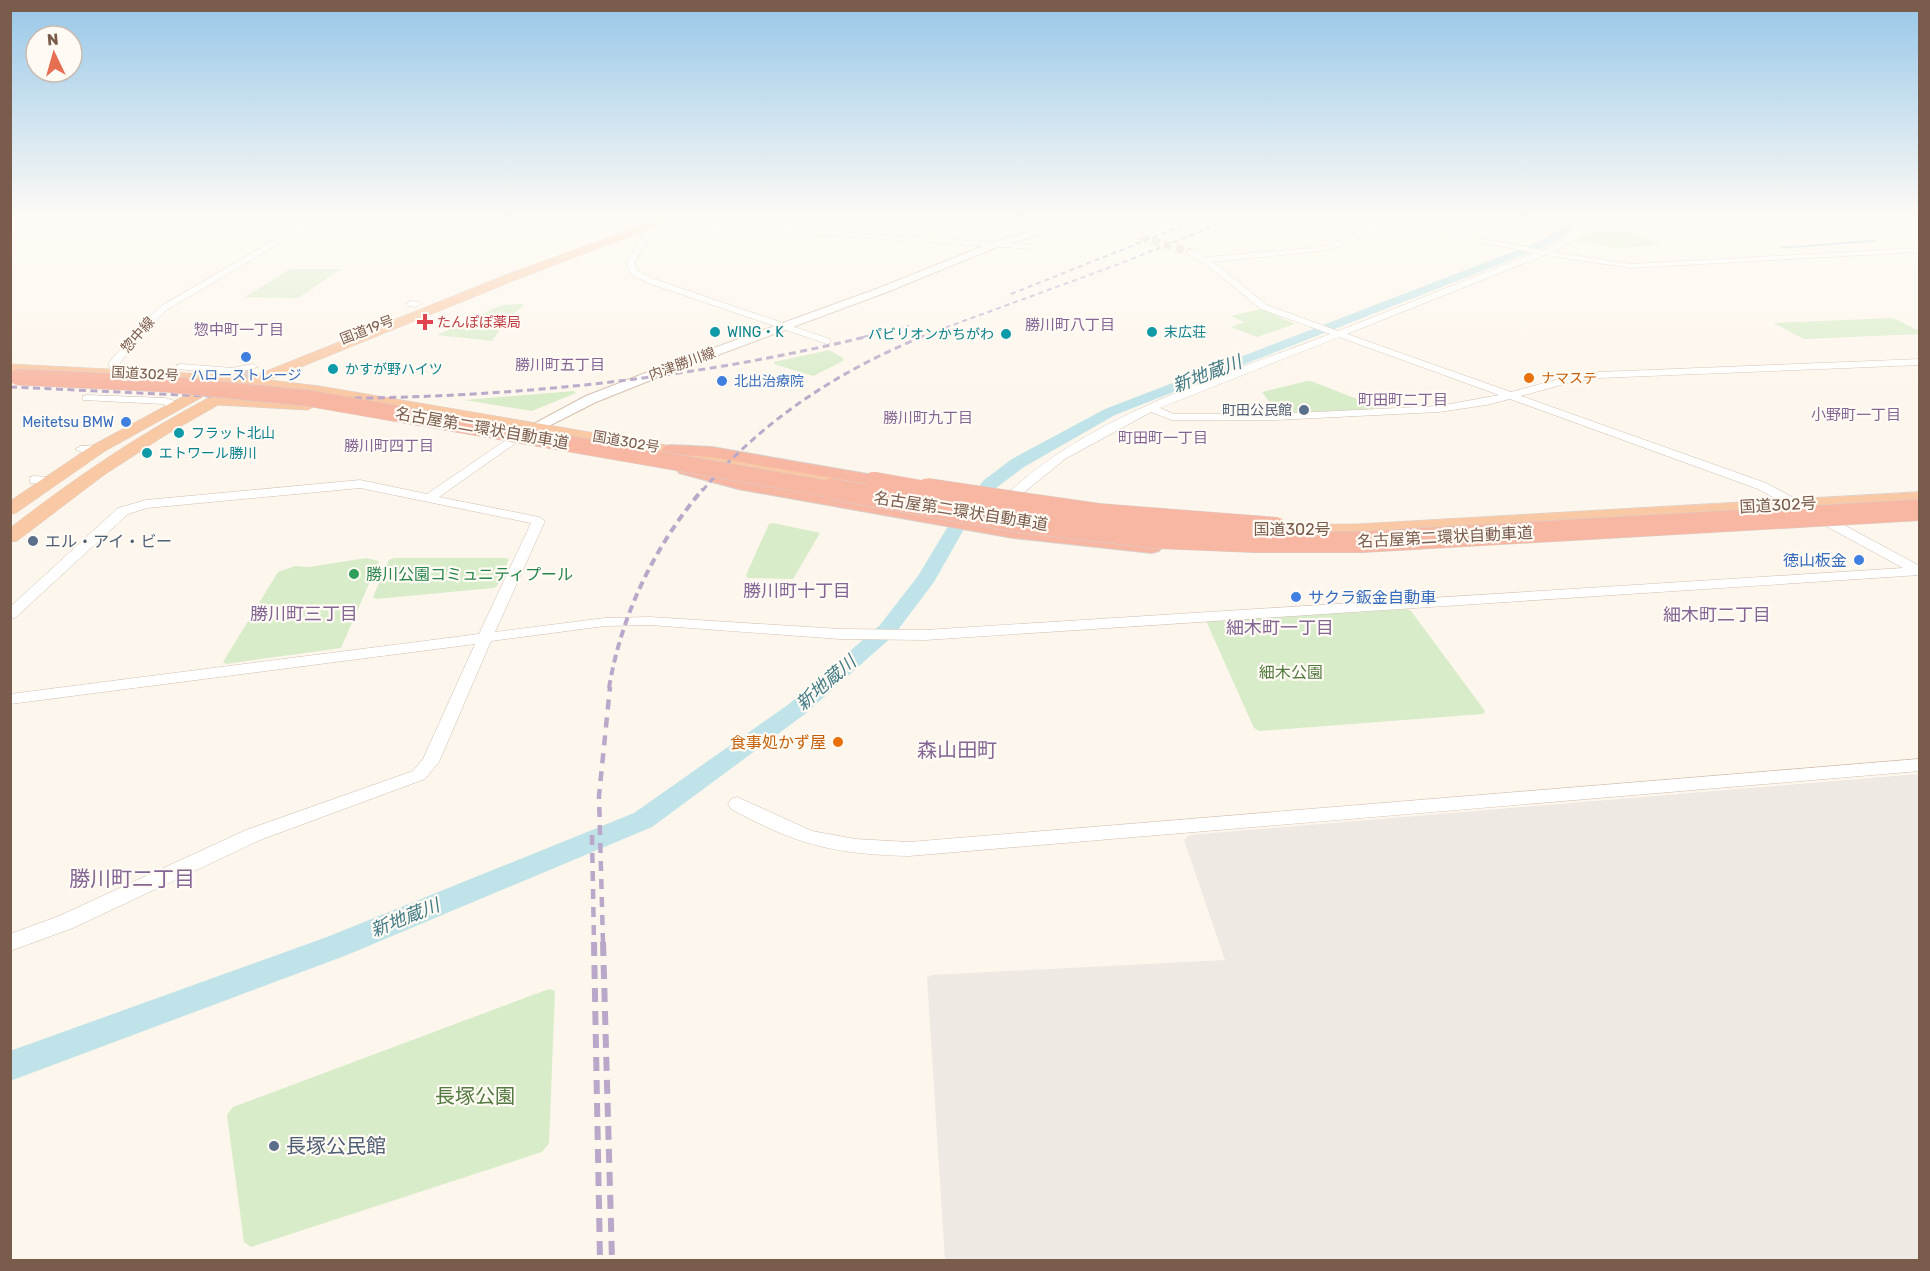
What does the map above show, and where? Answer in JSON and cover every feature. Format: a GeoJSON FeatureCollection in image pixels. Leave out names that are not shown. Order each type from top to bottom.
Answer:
{"type":"FeatureCollection","features":[{"type":"Feature","properties":{"kind":"highway"},"geometry":{"type":"LineString","coordinates":[[10,509],[41,481],[99,448],[225,387],[413,304],[506,276]]}},
{"type":"Feature","properties":{"kind":"highway","name":"国道19号"},"geometry":{"type":"LineString","coordinates":[[10,517],[94,458],[225,387],[355,334],[509,276]]}},
{"type":"Feature","properties":{"kind":"highway"},"geometry":{"type":"LineString","coordinates":[[174,387],[182,395],[278,378],[511,276]]}},
{"type":"Feature","properties":{"kind":"highway","name":"国道302号"},"geometry":{"type":"LineString","coordinates":[[10,370],[225,387],[338,407],[521,431],[552,424],[671,458]]}},
{"type":"Feature","properties":{"kind":"highway","name":"名古屋第二環状自動車道"},"geometry":{"type":"LineString","coordinates":[[10,370],[165,378],[316,393],[998,510],[1100,525],[1203,532],[1297,534],[1509,530],[1920,510]]}},
{"type":"Feature","properties":{"kind":"highway","name":"国道302号"},"geometry":{"type":"LineString","coordinates":[[10,378],[174,387],[225,387]]}},
{"type":"Feature","properties":{"kind":"highway","name":"名古屋第二環状自動車道"},"geometry":{"type":"LineString","coordinates":[[10,378],[166,384],[307,398],[968,514],[1102,533],[1203,541],[1308,543],[1920,503]]}},
{"type":"Feature","properties":{"kind":"highway","name":"国道302号"},"geometry":{"type":"LineString","coordinates":[[278,378],[521,431],[671,458],[875,501],[954,499],[1133,523],[1275,530],[1461,524],[1920,496]]}},
{"type":"Feature","properties":{"kind":"highway"},"geometry":{"type":"LineString","coordinates":[[225,387],[232,400],[338,407]]}},
{"type":"Feature","properties":{"kind":"highway"},"geometry":{"type":"LineString","coordinates":[[10,537],[65,494],[225,387]]}},
{"type":"Feature","properties":{"kind":"highway","name":"国道19号"},"geometry":{"type":"LineString","coordinates":[[10,528],[107,458],[225,387]]}},
{"type":"Feature","properties":{"kind":"highway"},"geometry":{"type":"LineString","coordinates":[[671,458],[712,452],[1065,511],[1244,526],[1354,530],[1509,530]]}},
{"type":"Feature","properties":{"kind":"highway"},"geometry":{"type":"LineString","coordinates":[[671,458],[738,483],[1012,532],[1102,543],[1206,550],[1306,553],[1358,550],[1509,530]]}},
{"type":"Feature","properties":{"kind":"main road","name":"内津勝川線"},"geometry":{"type":"LineString","coordinates":[[521,431],[585,394],[883,290],[915,276]]}},
{"type":"Feature","properties":{"kind":"main road","name":"内津勝川線"},"geometry":{"type":"LineString","coordinates":[[552,424],[591,399],[780,326]]}},
{"type":"Feature","properties":{"kind":"street","name":"惣中線"},"geometry":{"type":"LineString","coordinates":[[113,364],[140,330],[164,308],[218,276]]}},
{"type":"Feature","properties":{"kind":"street"},"geometry":{"type":"LineString","coordinates":[[640,276],[827,341]]}},
{"type":"Feature","properties":{"kind":"street"},"geometry":{"type":"LineString","coordinates":[[1224,276],[1249,298],[1264,307],[1304,323],[1762,486],[1919,571]]}},
{"type":"Feature","properties":{"kind":"street"},"geometry":{"type":"LineString","coordinates":[[1013,495],[1029,479],[1094,437],[1151,408],[1480,276]]}},
{"type":"Feature","properties":{"kind":"street"},"geometry":{"type":"LineString","coordinates":[[1151,408],[1172,417],[1275,417],[1439,409],[1476,404],[1567,380],[1599,375],[1920,362]]}},
{"type":"Feature","properties":{"kind":"street"},"geometry":{"type":"LineString","coordinates":[[87,398],[165,401],[172,404],[225,387],[232,371],[181,367]]}},
{"type":"Feature","properties":{"kind":"street"},"geometry":{"type":"LineString","coordinates":[[425,497],[521,431]]}},
{"type":"Feature","properties":{"kind":"street"},"geometry":{"type":"LineString","coordinates":[[81,449],[99,448]]}},
{"type":"Feature","properties":{"kind":"street"},"geometry":{"type":"LineString","coordinates":[[10,615],[123,511],[133,507],[360,484],[539,521],[429,762],[419,775],[254,835],[66,922],[10,943]]}},
{"type":"Feature","properties":{"kind":"street"},"geometry":{"type":"LineString","coordinates":[[10,699],[605,622],[650,621],[851,635],[905,635],[1919,571]]}},
{"type":"Feature","properties":{"kind":"street"},"geometry":{"type":"LineString","coordinates":[[737,804],[767,820],[819,841],[860,848],[909,849],[1920,765]]}},
{"type":"Feature","properties":{"kind":"shaded area"},"geometry":{"type":"Polygon","coordinates":[[[1919,774],[1919,1260],[945,1260],[927,978],[931,975],[1225,960],[1184,840],[1189,835],[1919,774]]]}},
{"type":"Feature","properties":{"kind":"green space"},"geometry":{"type":"Polygon","coordinates":[[[278,276],[330,276],[298,298],[245,297],[278,276]]]}},
{"type":"Feature","properties":{"kind":"green space"},"geometry":{"type":"Polygon","coordinates":[[[502,305],[524,305],[507,320],[492,341],[437,335],[502,305]]]}},
{"type":"Feature","properties":{"kind":"green space"},"geometry":{"type":"Polygon","coordinates":[[[1261,309],[1295,324],[1257,337],[1231,327],[1244,322],[1231,316],[1261,309]]]}},
{"type":"Feature","properties":{"kind":"green space"},"geometry":{"type":"Polygon","coordinates":[[[1893,318],[1919,331],[1919,334],[1804,339],[1773,323],[1893,318]]]}},
{"type":"Feature","properties":{"kind":"green space"},"geometry":{"type":"Polygon","coordinates":[[[829,350],[843,358],[843,361],[813,376],[774,364],[774,362],[829,350]]]}},
{"type":"Feature","properties":{"kind":"green space"},"geometry":{"type":"Polygon","coordinates":[[[1307,381],[1375,406],[1374,409],[1278,413],[1262,392],[1307,381]]]}},
{"type":"Feature","properties":{"kind":"green space"},"geometry":{"type":"Polygon","coordinates":[[[574,391],[576,393],[532,411],[465,400],[574,391]]]}},
{"type":"Feature","properties":{"kind":"green space"},"geometry":{"type":"Polygon","coordinates":[[[769,524],[820,533],[793,579],[748,578],[746,575],[769,524]]]}},
{"type":"Feature","properties":{"kind":"green space"},"geometry":{"type":"Polygon","coordinates":[[[366,558],[379,561],[341,648],[226,664],[223,662],[278,572],[295,566],[309,567],[366,558]]]}},
{"type":"Feature","properties":{"kind":"green space"},"geometry":{"type":"Polygon","coordinates":[[[394,558],[509,559],[497,586],[493,588],[376,599],[373,597],[389,560],[394,558]]]}},
{"type":"Feature","properties":{"kind":"green space","name":"細木公園"},"geometry":{"type":"Polygon","coordinates":[[[1406,609],[1411,611],[1485,711],[1483,714],[1259,731],[1254,728],[1206,621],[1406,609]]]}},
{"type":"Feature","properties":{"kind":"green space","name":"長塚公園"},"geometry":{"type":"Polygon","coordinates":[[[549,989],[555,991],[549,1143],[542,1152],[251,1247],[244,1242],[227,1115],[233,1107],[549,989]]]}},
{"type":"Feature","properties":{"kind":"waterway","name":"新地蔵川"},"geometry":{"type":"LineString","coordinates":[[10,1066],[337,946],[643,820],[797,709],[887,630],[927,578],[956,528],[990,484],[1018,463],[1110,412],[1459,276]]}},
{"type":"Feature","properties":{"kind":"tunnel"},"geometry":{"type":"LineString","coordinates":[[217,389],[253,372]]}},
{"type":"Feature","properties":{"kind":"railway"},"geometry":{"type":"LineString","coordinates":[[1011,294],[1055,276]]}},
{"type":"Feature","properties":{"kind":"railway"},"geometry":{"type":"LineString","coordinates":[[920,337],[1085,276]]}},
{"type":"Feature","properties":{"kind":"railway"},"geometry":{"type":"LineString","coordinates":[[863,337],[909,326]]}},
{"type":"Feature","properties":{"kind":"railway"},"geometry":{"type":"LineString","coordinates":[[10,387],[278,398],[367,398],[494,393],[557,388],[683,372],[745,362],[869,336]]}},
{"type":"Feature","properties":{"kind":"railway"},"geometry":{"type":"LineString","coordinates":[[702,491],[750,442],[804,400],[862,365],[924,336]]}},
{"type":"Feature","properties":{"kind":"railway"},"geometry":{"type":"LineString","coordinates":[[609,688],[622,634],[642,582],[670,533],[703,489]]}},
{"type":"Feature","properties":{"kind":"railway"},"geometry":{"type":"LineString","coordinates":[[603,943],[599,796],[610,687]]}},
{"type":"Feature","properties":{"kind":"railway"},"geometry":{"type":"LineString","coordinates":[[592,835],[594,943]]}},
{"type":"Feature","properties":{"kind":"railway"},"geometry":{"type":"LineString","coordinates":[[594,942],[600,1260]]}},
{"type":"Feature","properties":{"kind":"railway"},"geometry":{"type":"LineString","coordinates":[[603,942],[612,1260]]}},
{"type":"Feature","properties":{"kind":"place","name":"たんぽぽ薬局"},"geometry":{"type":"Point","coordinates":[425,322]}},
{"type":"Feature","properties":{"kind":"place","name":"WING・K"},"geometry":{"type":"Point","coordinates":[715,332]}},
{"type":"Feature","properties":{"kind":"place","name":"末広荘"},"geometry":{"type":"Point","coordinates":[1152,332]}},
{"type":"Feature","properties":{"kind":"place","name":"パビリオンかちがわ"},"geometry":{"type":"Point","coordinates":[1006,334]}},
{"type":"Feature","properties":{"kind":"place","name":"ハローストレージ"},"geometry":{"type":"Point","coordinates":[246,357]}},
{"type":"Feature","properties":{"kind":"place","name":"かすが野ハイツ"},"geometry":{"type":"Point","coordinates":[333,369]}},
{"type":"Feature","properties":{"kind":"place","name":"ナマステ"},"geometry":{"type":"Point","coordinates":[1529,378]}},
{"type":"Feature","properties":{"kind":"place","name":"北出治療院"},"geometry":{"type":"Point","coordinates":[722,381]}},
{"type":"Feature","properties":{"kind":"place","name":"町田公民館"},"geometry":{"type":"Point","coordinates":[1304,410]}},
{"type":"Feature","properties":{"kind":"place","name":"Meitetsu BMW"},"geometry":{"type":"Point","coordinates":[126,422]}},
{"type":"Feature","properties":{"kind":"place","name":"フラット北山"},"geometry":{"type":"Point","coordinates":[179,433]}},
{"type":"Feature","properties":{"kind":"place","name":"エトワール勝川"},"geometry":{"type":"Point","coordinates":[147,453]}},
{"type":"Feature","properties":{"kind":"place","name":"エル・アイ・ビー"},"geometry":{"type":"Point","coordinates":[33,541]}},
{"type":"Feature","properties":{"kind":"place","name":"徳山板金"},"geometry":{"type":"Point","coordinates":[1859,560]}},
{"type":"Feature","properties":{"kind":"place","name":"勝川公園コミュニティプール"},"geometry":{"type":"Point","coordinates":[354,574]}},
{"type":"Feature","properties":{"kind":"place","name":"サクラ鈑金自動車"},"geometry":{"type":"Point","coordinates":[1296,597]}},
{"type":"Feature","properties":{"kind":"place","name":"食事処かず屋"},"geometry":{"type":"Point","coordinates":[838,742]}},
{"type":"Feature","properties":{"kind":"place","name":"長塚公民館"},"geometry":{"type":"Point","coordinates":[274,1146]}},
{"type":"Feature","properties":{"kind":"district","name":"勝川町八丁目"},"geometry":{"type":"Point","coordinates":[1070,325]}},
{"type":"Feature","properties":{"kind":"district","name":"惣中町一丁目"},"geometry":{"type":"Point","coordinates":[239,330]}},
{"type":"Feature","properties":{"kind":"district","name":"勝川町五丁目"},"geometry":{"type":"Point","coordinates":[560,365]}},
{"type":"Feature","properties":{"kind":"district","name":"町田町二丁目"},"geometry":{"type":"Point","coordinates":[1403,400]}},
{"type":"Feature","properties":{"kind":"district","name":"小野町一丁目"},"geometry":{"type":"Point","coordinates":[1856,415]}},
{"type":"Feature","properties":{"kind":"district","name":"勝川町九丁目"},"geometry":{"type":"Point","coordinates":[928,418]}},
{"type":"Feature","properties":{"kind":"district","name":"町田町一丁目"},"geometry":{"type":"Point","coordinates":[1163,438]}},
{"type":"Feature","properties":{"kind":"district","name":"勝川町四丁目"},"geometry":{"type":"Point","coordinates":[389,446]}},
{"type":"Feature","properties":{"kind":"district","name":"勝川町十丁目"},"geometry":{"type":"Point","coordinates":[797,591]}},
{"type":"Feature","properties":{"kind":"district","name":"勝川町三丁目"},"geometry":{"type":"Point","coordinates":[304,614]}},
{"type":"Feature","properties":{"kind":"district","name":"細木町二丁目"},"geometry":{"type":"Point","coordinates":[1717,615]}},
{"type":"Feature","properties":{"kind":"district","name":"細木町一丁目"},"geometry":{"type":"Point","coordinates":[1280,628]}},
{"type":"Feature","properties":{"kind":"district","name":"森山田町"},"geometry":{"type":"Point","coordinates":[957,750]}},
{"type":"Feature","properties":{"kind":"district","name":"勝川町二丁目"},"geometry":{"type":"Point","coordinates":[132,878]}}]}
